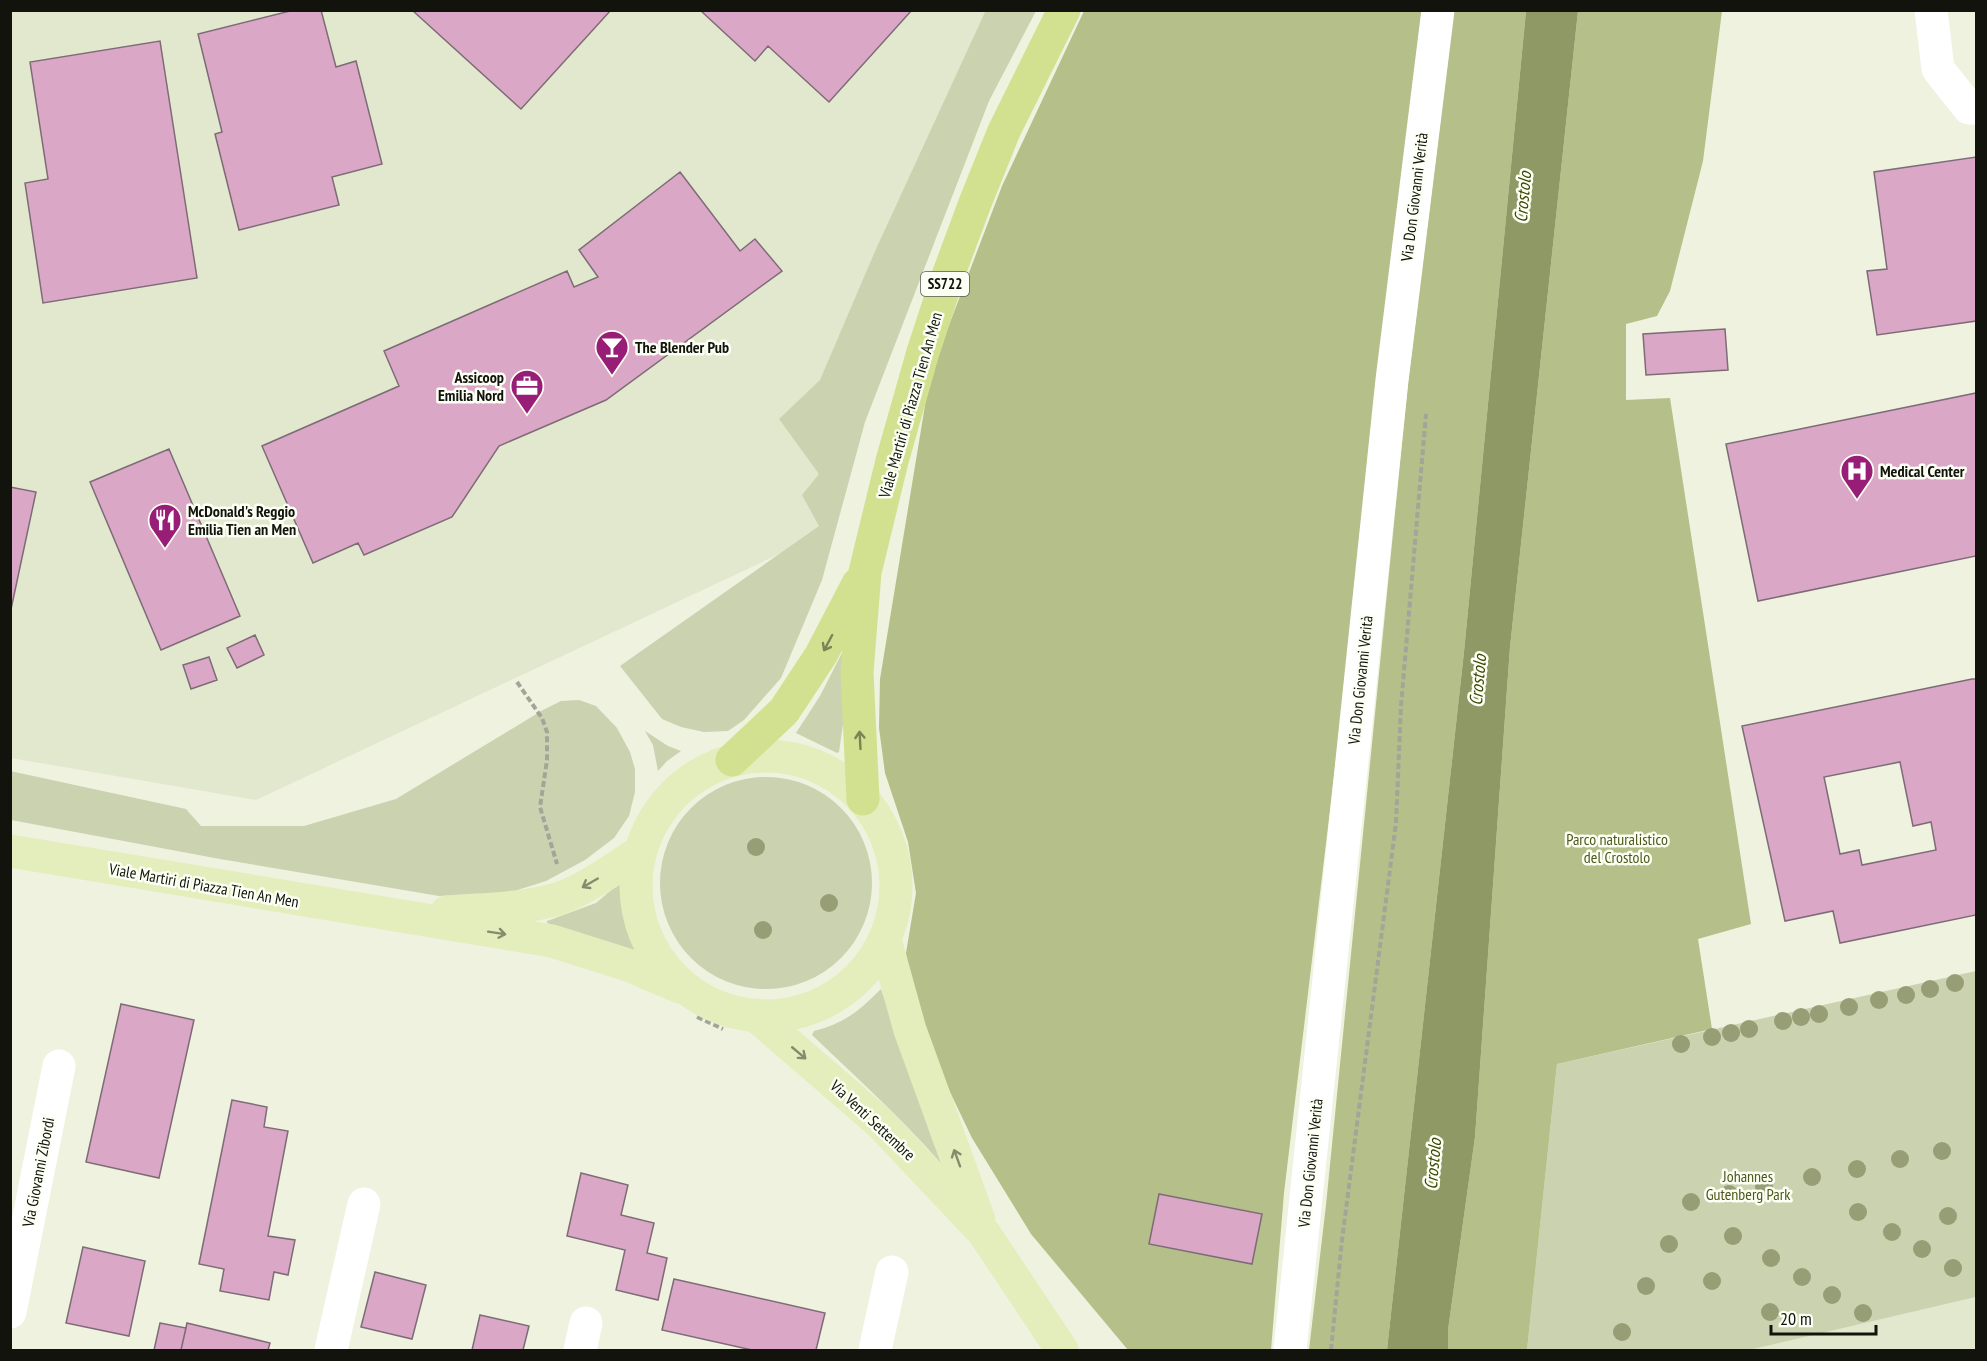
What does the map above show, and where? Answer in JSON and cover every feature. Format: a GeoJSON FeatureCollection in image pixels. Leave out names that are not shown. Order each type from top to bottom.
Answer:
{"type":"FeatureCollection","features":[{"type":"Feature","properties":{"kind":"highway","name":"Viale Martiri di Piazza Tien An Men"},"geometry":{"type":"LineString","coordinates":[[863,799],[857,672],[865,572],[892,461],[949,273],[1004,131],[1064,10]]}},
{"type":"Feature","properties":{"kind":"highway","name":"Viale Martiri di Piazza Tien An Men"},"geometry":{"type":"LineString","coordinates":[[732,760],[784,711],[821,655],[865,572]]}},
{"type":"Feature","properties":{"kind":"main road","name":"Viale Martiri di Piazza Tien An Men"},"geometry":{"type":"LineString","coordinates":[[10,851],[552,942],[628,965],[689,1003],[721,1008],[741,1023],[795,1012],[832,998],[863,973],[885,940],[895,904],[895,866],[884,830],[863,799],[836,776],[803,761],[768,756],[732,760],[695,776],[672,796],[653,820],[640,852],[636,891],[643,930],[662,964],[689,1003]]}},
{"type":"Feature","properties":{"kind":"main road","name":"Viale Martiri di Piazza Tien An Men"},"geometry":{"type":"LineString","coordinates":[[398,917],[510,907],[562,897],[607,874],[640,852]]}},
{"type":"Feature","properties":{"kind":"main road","name":"Via Venti Settembre"},"geometry":{"type":"LineString","coordinates":[[885,940],[910,1030],[984,1233]]}},
{"type":"Feature","properties":{"kind":"main road","name":"Via Venti Settembre"},"geometry":{"type":"LineString","coordinates":[[741,1023],[879,1122],[984,1233],[1061,1348]]}},
{"type":"Feature","properties":{"kind":"street","name":"Via Don Giovanni Verità"},"geometry":{"type":"LineString","coordinates":[[1290,1350],[1392,380],[1438,10]]}},
{"type":"Feature","properties":{"kind":"street"},"geometry":{"type":"LineString","coordinates":[[1931,10],[1938,69],[1969,108],[1977,108]]}},
{"type":"Feature","properties":{"kind":"street","name":"Via Giovanni Zibordi"},"geometry":{"type":"LineString","coordinates":[[10,1312],[59,1066]]}},
{"type":"Feature","properties":{"kind":"street"},"geometry":{"type":"LineString","coordinates":[[331,1350],[364,1204]]}},
{"type":"Feature","properties":{"kind":"street"},"geometry":{"type":"LineString","coordinates":[[875,1350],[892,1272]]}},
{"type":"Feature","properties":{"kind":"path"},"geometry":{"type":"LineString","coordinates":[[1331,1350],[1342,1240],[1396,823],[1401,706],[1426,410]]}},
{"type":"Feature","properties":{"kind":"path"},"geometry":{"type":"LineString","coordinates":[[517,682],[542,718],[547,732],[547,760],[540,807],[560,873]]}},
{"type":"Feature","properties":{"kind":"path"},"geometry":{"type":"LineString","coordinates":[[689,1003],[741,1023]]}},
{"type":"Feature","properties":{"kind":"shaded area"},"geometry":{"type":"Polygon","coordinates":[[[10,11],[1006,11],[826,532],[256,800],[11,758],[10,11]]]}},
{"type":"Feature","properties":{"kind":"shaded area"},"geometry":{"type":"Polygon","coordinates":[[[1976,1297],[1976,1350],[1749,1350],[1976,1297]]]}},
{"type":"Feature","properties":{"kind":"green space"},"geometry":{"type":"Polygon","coordinates":[[[986,10],[1036,11],[989,101],[865,422],[822,580],[781,678],[744,720],[728,731],[704,732],[681,727],[662,719],[620,666],[819,526],[802,495],[819,474],[779,419],[820,380],[876,249],[986,10]]]}},
{"type":"Feature","properties":{"kind":"green space"},"geometry":{"type":"Polygon","coordinates":[[[1084,11],[1426,11],[1284,1193],[1271,1350],[1128,1350],[1031,1234],[972,1138],[938,1067],[914,1006],[906,953],[916,893],[908,842],[885,773],[879,728],[880,679],[930,375],[1002,186],[1084,11]]]}},
{"type":"Feature","properties":{"kind":"green space"},"geometry":{"type":"Polygon","coordinates":[[[1454,11],[1526,11],[1464,652],[1387,1350],[1309,1350],[1326,1205],[1408,383],[1454,11]]]}},
{"type":"Feature","properties":{"kind":"green space","name":"Parco naturalistico del Crostolo"},"geometry":{"type":"Polygon","coordinates":[[[1578,11],[1722,11],[1703,161],[1670,291],[1657,316],[1626,324],[1626,400],[1670,398],[1751,924],[1698,939],[1712,1029],[1557,1064],[1527,1350],[1448,1350],[1448,1330],[1475,1137],[1510,647],[1578,11]]]}},
{"type":"Feature","properties":{"kind":"green space"},"geometry":{"type":"Polygon","coordinates":[[[847,643],[845,710],[837,753],[796,733],[820,696],[847,643]]]}},
{"type":"Feature","properties":{"kind":"green space"},"geometry":{"type":"Polygon","coordinates":[[[579,700],[596,706],[617,728],[630,752],[635,769],[635,792],[629,816],[614,838],[585,860],[546,881],[508,893],[439,896],[220,859],[11,820],[10,771],[186,809],[201,826],[304,826],[396,799],[543,710],[561,701],[579,700]]]}},
{"type":"Feature","properties":{"kind":"green space"},"geometry":{"type":"Polygon","coordinates":[[[645,731],[668,746],[681,751],[658,771],[653,745],[645,731]]]}},
{"type":"Feature","properties":{"kind":"green space"},"geometry":{"type":"Polygon","coordinates":[[[756,777],[776,777],[797,781],[816,789],[841,808],[854,824],[864,842],[870,862],[872,883],[870,904],[864,924],[854,942],[841,958],[816,977],[797,985],[776,989],[756,989],[735,985],[716,977],[684,950],[672,933],[664,914],[660,893],[660,873],[664,852],[672,833],[699,801],[716,789],[735,781],[756,777]]]}},
{"type":"Feature","properties":{"kind":"green space"},"geometry":{"type":"Polygon","coordinates":[[[622,881],[628,926],[642,954],[547,923],[547,921],[596,903],[622,881]]]}},
{"type":"Feature","properties":{"kind":"green space","name":"Johannes Gutenberg Park"},"geometry":{"type":"Polygon","coordinates":[[[1976,971],[1976,1297],[1749,1350],[1527,1350],[1557,1064],[1976,971]]]}},
{"type":"Feature","properties":{"kind":"green space"},"geometry":{"type":"Polygon","coordinates":[[[881,989],[926,1117],[960,1186],[907,1127],[812,1035],[814,1031],[851,1015],[881,989]]]}},
{"type":"Feature","properties":{"kind":"water","name":"Crostolo"},"geometry":{"type":"Polygon","coordinates":[[[1526,11],[1578,11],[1510,647],[1475,1137],[1448,1330],[1448,1350],[1387,1350],[1464,652],[1526,11]]]}},
{"type":"Feature","properties":{"kind":"building"},"geometry":{"type":"Polygon","coordinates":[[[294,10],[321,10],[336,67],[356,61],[382,164],[332,177],[339,205],[239,230],[215,134],[222,132],[198,34],[294,10]]]}},
{"type":"Feature","properties":{"kind":"building"},"geometry":{"type":"Polygon","coordinates":[[[412,10],[611,10],[521,109],[412,10]]]}},
{"type":"Feature","properties":{"kind":"building"},"geometry":{"type":"Polygon","coordinates":[[[700,10],[912,10],[829,102],[768,46],[755,61],[700,10]]]}},
{"type":"Feature","properties":{"kind":"building"},"geometry":{"type":"Polygon","coordinates":[[[160,41],[197,278],[43,303],[25,183],[48,179],[30,62],[160,41]]]}},
{"type":"Feature","properties":{"kind":"building"},"geometry":{"type":"Polygon","coordinates":[[[1976,157],[1976,321],[1877,335],[1867,271],[1887,269],[1874,172],[1976,157]]]}},
{"type":"Feature","properties":{"kind":"building"},"geometry":{"type":"Polygon","coordinates":[[[680,172],[740,251],[755,239],[782,271],[606,400],[499,446],[452,517],[364,555],[358,543],[313,563],[262,446],[399,386],[384,351],[567,271],[574,287],[598,277],[579,250],[680,172]]]}},
{"type":"Feature","properties":{"kind":"building"},"geometry":{"type":"Polygon","coordinates":[[[1725,329],[1728,370],[1646,375],[1643,334],[1725,329]]]}},
{"type":"Feature","properties":{"kind":"building","name":"Medical Center"},"geometry":{"type":"Polygon","coordinates":[[[1976,393],[1976,556],[1758,601],[1726,444],[1976,393]]]}},
{"type":"Feature","properties":{"kind":"building","name":"McDonald's Reggio Emilia Tien an Men"},"geometry":{"type":"Polygon","coordinates":[[[169,449],[240,616],[161,650],[90,482],[169,449]]]}},
{"type":"Feature","properties":{"kind":"building"},"geometry":{"type":"Polygon","coordinates":[[[10,487],[36,492],[10,614],[10,487]]]}},
{"type":"Feature","properties":{"kind":"building"},"geometry":{"type":"Polygon","coordinates":[[[255,635],[264,655],[237,668],[227,648],[255,635]]]}},
{"type":"Feature","properties":{"kind":"building"},"geometry":{"type":"Polygon","coordinates":[[[209,657],[217,680],[191,689],[183,665],[209,657]]]}},
{"type":"Feature","properties":{"kind":"building"},"geometry":{"type":"Polygon","coordinates":[[[1976,679],[1976,915],[1840,943],[1833,911],[1785,921],[1742,726],[1976,679]],[[1900,762],[1824,777],[1840,854],[1859,850],[1862,865],[1936,850],[1931,822],[1913,826],[1900,762]]]}},
{"type":"Feature","properties":{"kind":"building"},"geometry":{"type":"Polygon","coordinates":[[[121,1004],[194,1020],[159,1178],[86,1162],[121,1004]]]}},
{"type":"Feature","properties":{"kind":"building"},"geometry":{"type":"Polygon","coordinates":[[[232,1100],[267,1107],[264,1127],[288,1131],[268,1236],[295,1240],[288,1275],[274,1272],[269,1300],[220,1291],[224,1269],[199,1264],[232,1100]]]}},
{"type":"Feature","properties":{"kind":"building"},"geometry":{"type":"Polygon","coordinates":[[[581,1173],[628,1185],[621,1215],[654,1223],[647,1253],[667,1258],[658,1300],[616,1290],[625,1250],[567,1236],[581,1173]]]}},
{"type":"Feature","properties":{"kind":"building"},"geometry":{"type":"Polygon","coordinates":[[[1159,1194],[1262,1214],[1252,1264],[1149,1244],[1159,1194]]]}},
{"type":"Feature","properties":{"kind":"building"},"geometry":{"type":"Polygon","coordinates":[[[83,1247],[145,1261],[129,1336],[66,1323],[83,1247]]]}},
{"type":"Feature","properties":{"kind":"building"},"geometry":{"type":"Polygon","coordinates":[[[375,1272],[426,1285],[412,1339],[361,1327],[375,1272]]]}},
{"type":"Feature","properties":{"kind":"building"},"geometry":{"type":"Polygon","coordinates":[[[674,1279],[825,1313],[816,1350],[752,1350],[662,1330],[674,1279]]]}},
{"type":"Feature","properties":{"kind":"building"},"geometry":{"type":"Polygon","coordinates":[[[480,1315],[529,1326],[523,1350],[472,1350],[480,1315]]]}},
{"type":"Feature","properties":{"kind":"building"},"geometry":{"type":"Polygon","coordinates":[[[160,1323],[186,1328],[181,1350],[154,1350],[160,1323]]]}},
{"type":"Feature","properties":{"kind":"building"},"geometry":{"type":"Polygon","coordinates":[[[187,1323],[270,1343],[268,1350],[181,1350],[187,1323]]]}},
{"type":"Feature","properties":{"kind":"place","name":"The Blender Pub"},"geometry":{"type":"Point","coordinates":[612,376]}},
{"type":"Feature","properties":{"kind":"place","name":"Assicoop Emilia Nord"},"geometry":{"type":"Point","coordinates":[527,415]}},
{"type":"Feature","properties":{"kind":"place","name":"Medical Center"},"geometry":{"type":"Point","coordinates":[1857,500]}},
{"type":"Feature","properties":{"kind":"place","name":"McDonald's Reggio Emilia Tien an Men"},"geometry":{"type":"Point","coordinates":[165,549]}}]}
